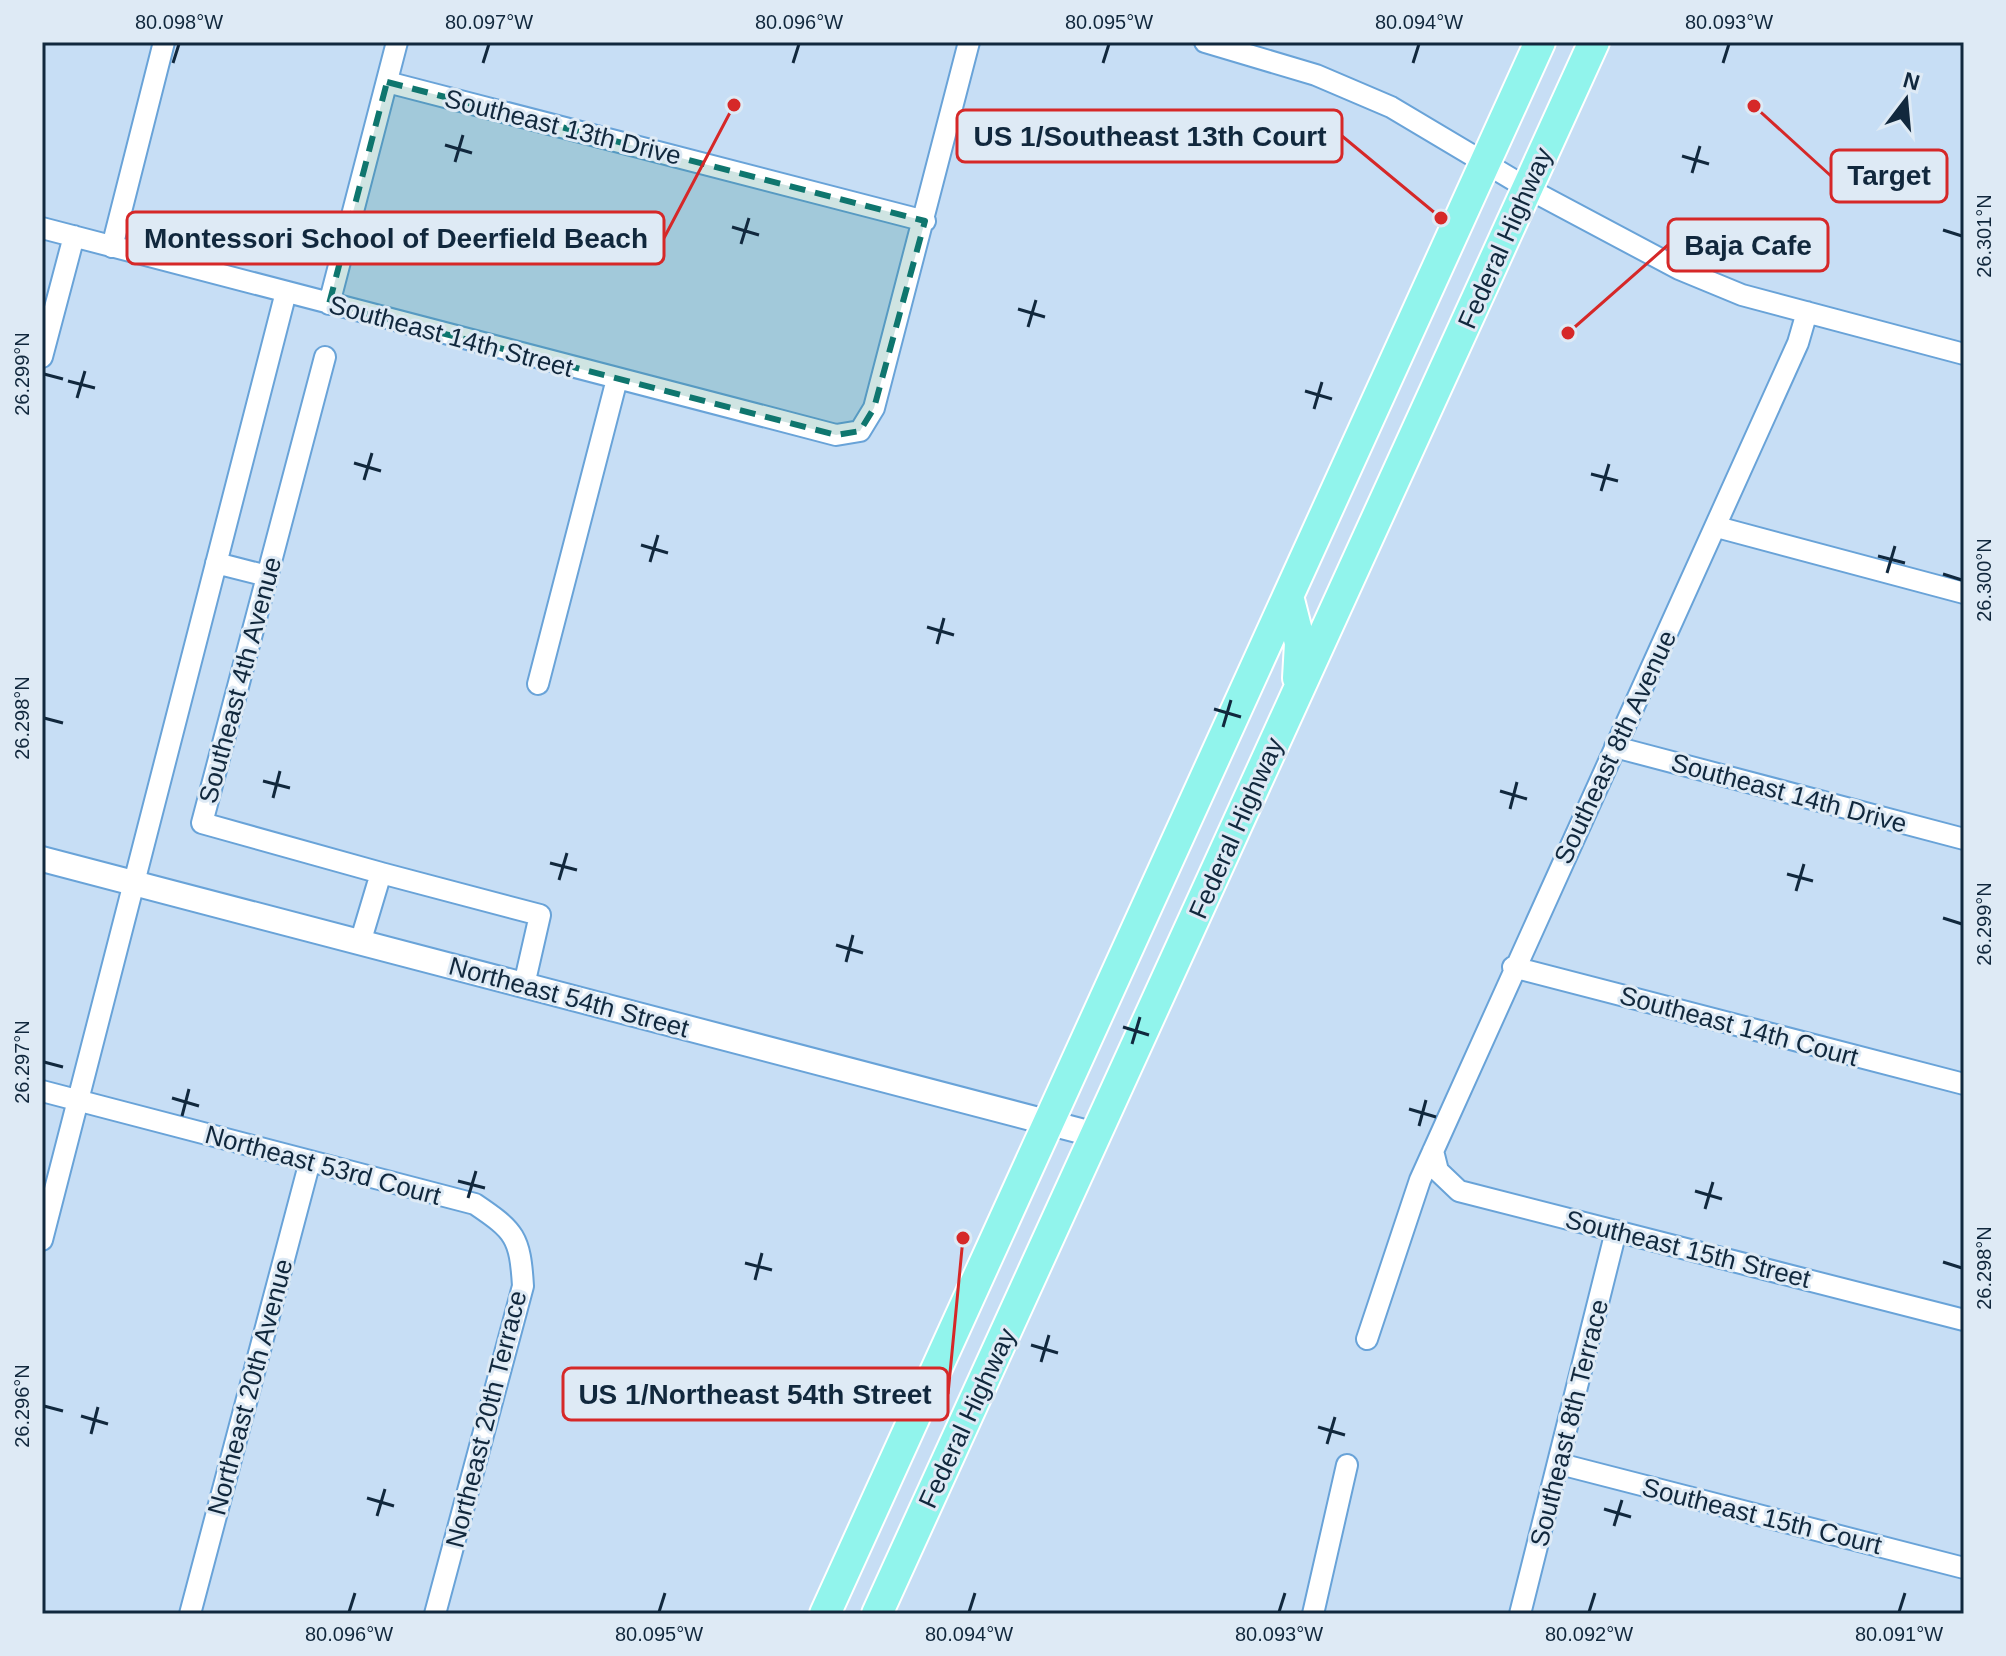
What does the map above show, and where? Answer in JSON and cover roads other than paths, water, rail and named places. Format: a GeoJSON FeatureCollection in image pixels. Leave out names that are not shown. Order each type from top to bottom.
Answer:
{"type":"FeatureCollection","features":[{"type":"Feature","properties":{"kind":"main road","name":"Federal Highway"},"geometry":{"type":"LineString","coordinates":[[825,1614],[1540,42]]}},
{"type":"Feature","properties":{"kind":"main road","name":"Federal Highway"},"geometry":{"type":"LineString","coordinates":[[877,1614],[1594,42]]}},
{"type":"Feature","properties":{"kind":"main road"},"geometry":{"type":"LineString","coordinates":[[1288,596],[1300,643],[1296,695]]}},
{"type":"Feature","properties":{"kind":"main road"},"geometry":{"type":"LineString","coordinates":[[892,1468],[888,1529],[902,1560]]}},
{"type":"Feature","properties":{"kind":"main road"},"geometry":{"type":"LineString","coordinates":[[848,1564],[864,1598],[863,1614]]}},
{"type":"Feature","properties":{"kind":"street"},"geometry":{"type":"LineString","coordinates":[[112,247],[164,42]]}},
{"type":"Feature","properties":{"kind":"street"},"geometry":{"type":"LineString","coordinates":[[329,304],[397,42]]}},
{"type":"Feature","properties":{"kind":"street"},"geometry":{"type":"LineString","coordinates":[[925,221],[969,42]]}},
{"type":"Feature","properties":{"kind":"street"},"geometry":{"type":"LineString","coordinates":[[1205,42],[1316,75],[1391,107],[1527,188],[1679,269],[1742,295],[1964,354]]}},
{"type":"Feature","properties":{"kind":"street","name":"Southeast 13th Drive"},"geometry":{"type":"LineString","coordinates":[[387,82],[925,221]]}},
{"type":"Feature","properties":{"kind":"street","name":"Southeast 14th Street"},"geometry":{"type":"LineString","coordinates":[[42,228],[836,435],[860,431],[874,408],[925,221]]}},
{"type":"Feature","properties":{"kind":"street"},"geometry":{"type":"LineString","coordinates":[[42,357],[74,236]]}},
{"type":"Feature","properties":{"kind":"street","name":"Southeast 4th Avenue"},"geometry":{"type":"LineString","coordinates":[[42,1240],[286,292]]}},
{"type":"Feature","properties":{"kind":"street","name":"Southeast 8th Avenue"},"geometry":{"type":"LineString","coordinates":[[1367,1339],[1420,1180],[1513,967],[1717,527],[1798,343],[1807,312]]}},
{"type":"Feature","properties":{"kind":"street","name":"Southeast 4th Avenue"},"geometry":{"type":"LineString","coordinates":[[325,357],[202,823],[381,873]]}},
{"type":"Feature","properties":{"kind":"street"},"geometry":{"type":"LineString","coordinates":[[538,684],[617,379]]}},
{"type":"Feature","properties":{"kind":"street"},"geometry":{"type":"LineString","coordinates":[[1717,527],[1964,593]]}},
{"type":"Feature","properties":{"kind":"street"},"geometry":{"type":"LineString","coordinates":[[216,563],[267,576]]}},
{"type":"Feature","properties":{"kind":"street","name":"Southeast 14th Drive"},"geometry":{"type":"LineString","coordinates":[[1615,747],[1964,839]]}},
{"type":"Feature","properties":{"kind":"street","name":"Northeast 54th Street"},"geometry":{"type":"LineString","coordinates":[[42,859],[1096,1135]]}},
{"type":"Feature","properties":{"kind":"street"},"geometry":{"type":"LineString","coordinates":[[360,943],[381,873],[540,915],[524,985]]}},
{"type":"Feature","properties":{"kind":"street","name":"Southeast 14th Court"},"geometry":{"type":"LineString","coordinates":[[1513,967],[1964,1084]]}},
{"type":"Feature","properties":{"kind":"street","name":"Northeast 53rd Court"},"geometry":{"type":"LineString","coordinates":[[42,1091],[475,1204],[507,1225]]}},
{"type":"Feature","properties":{"kind":"street","name":"Southeast 15th Street"},"geometry":{"type":"LineString","coordinates":[[1433,1151],[1438,1171],[1459,1191],[1964,1320]]}},
{"type":"Feature","properties":{"kind":"street","name":"Northeast 20th Avenue"},"geometry":{"type":"LineString","coordinates":[[190,1614],[310,1161]]}},
{"type":"Feature","properties":{"kind":"street","name":"Northeast 20th Terrace"},"geometry":{"type":"LineString","coordinates":[[435,1614],[523,1286],[521,1253],[507,1225]]}},
{"type":"Feature","properties":{"kind":"street","name":"Southeast 8th Terrace"},"geometry":{"type":"LineString","coordinates":[[1520,1614],[1616,1231]]}},
{"type":"Feature","properties":{"kind":"street","name":"Southeast 15th Court"},"geometry":{"type":"LineString","coordinates":[[1560,1464],[1964,1568]]}},
{"type":"Feature","properties":{"kind":"street"},"geometry":{"type":"LineString","coordinates":[[1313,1614],[1347,1465]]}},
{"type":"Feature","properties":{"kind":"place","name":"Montessori School of Deerfield Beach"},"geometry":{"type":"Point","coordinates":[734,105]}},
{"type":"Feature","properties":{"kind":"place","name":"Target"},"geometry":{"type":"Point","coordinates":[1754,106]}},
{"type":"Feature","properties":{"kind":"place","name":"US 1/Southeast 13th Court"},"geometry":{"type":"Point","coordinates":[1441,218]}},
{"type":"Feature","properties":{"kind":"place","name":"Baja Cafe"},"geometry":{"type":"Point","coordinates":[1568,333]}},
{"type":"Feature","properties":{"kind":"place","name":"US 1/Northeast 54th Street"},"geometry":{"type":"Point","coordinates":[963,1238]}}]}
